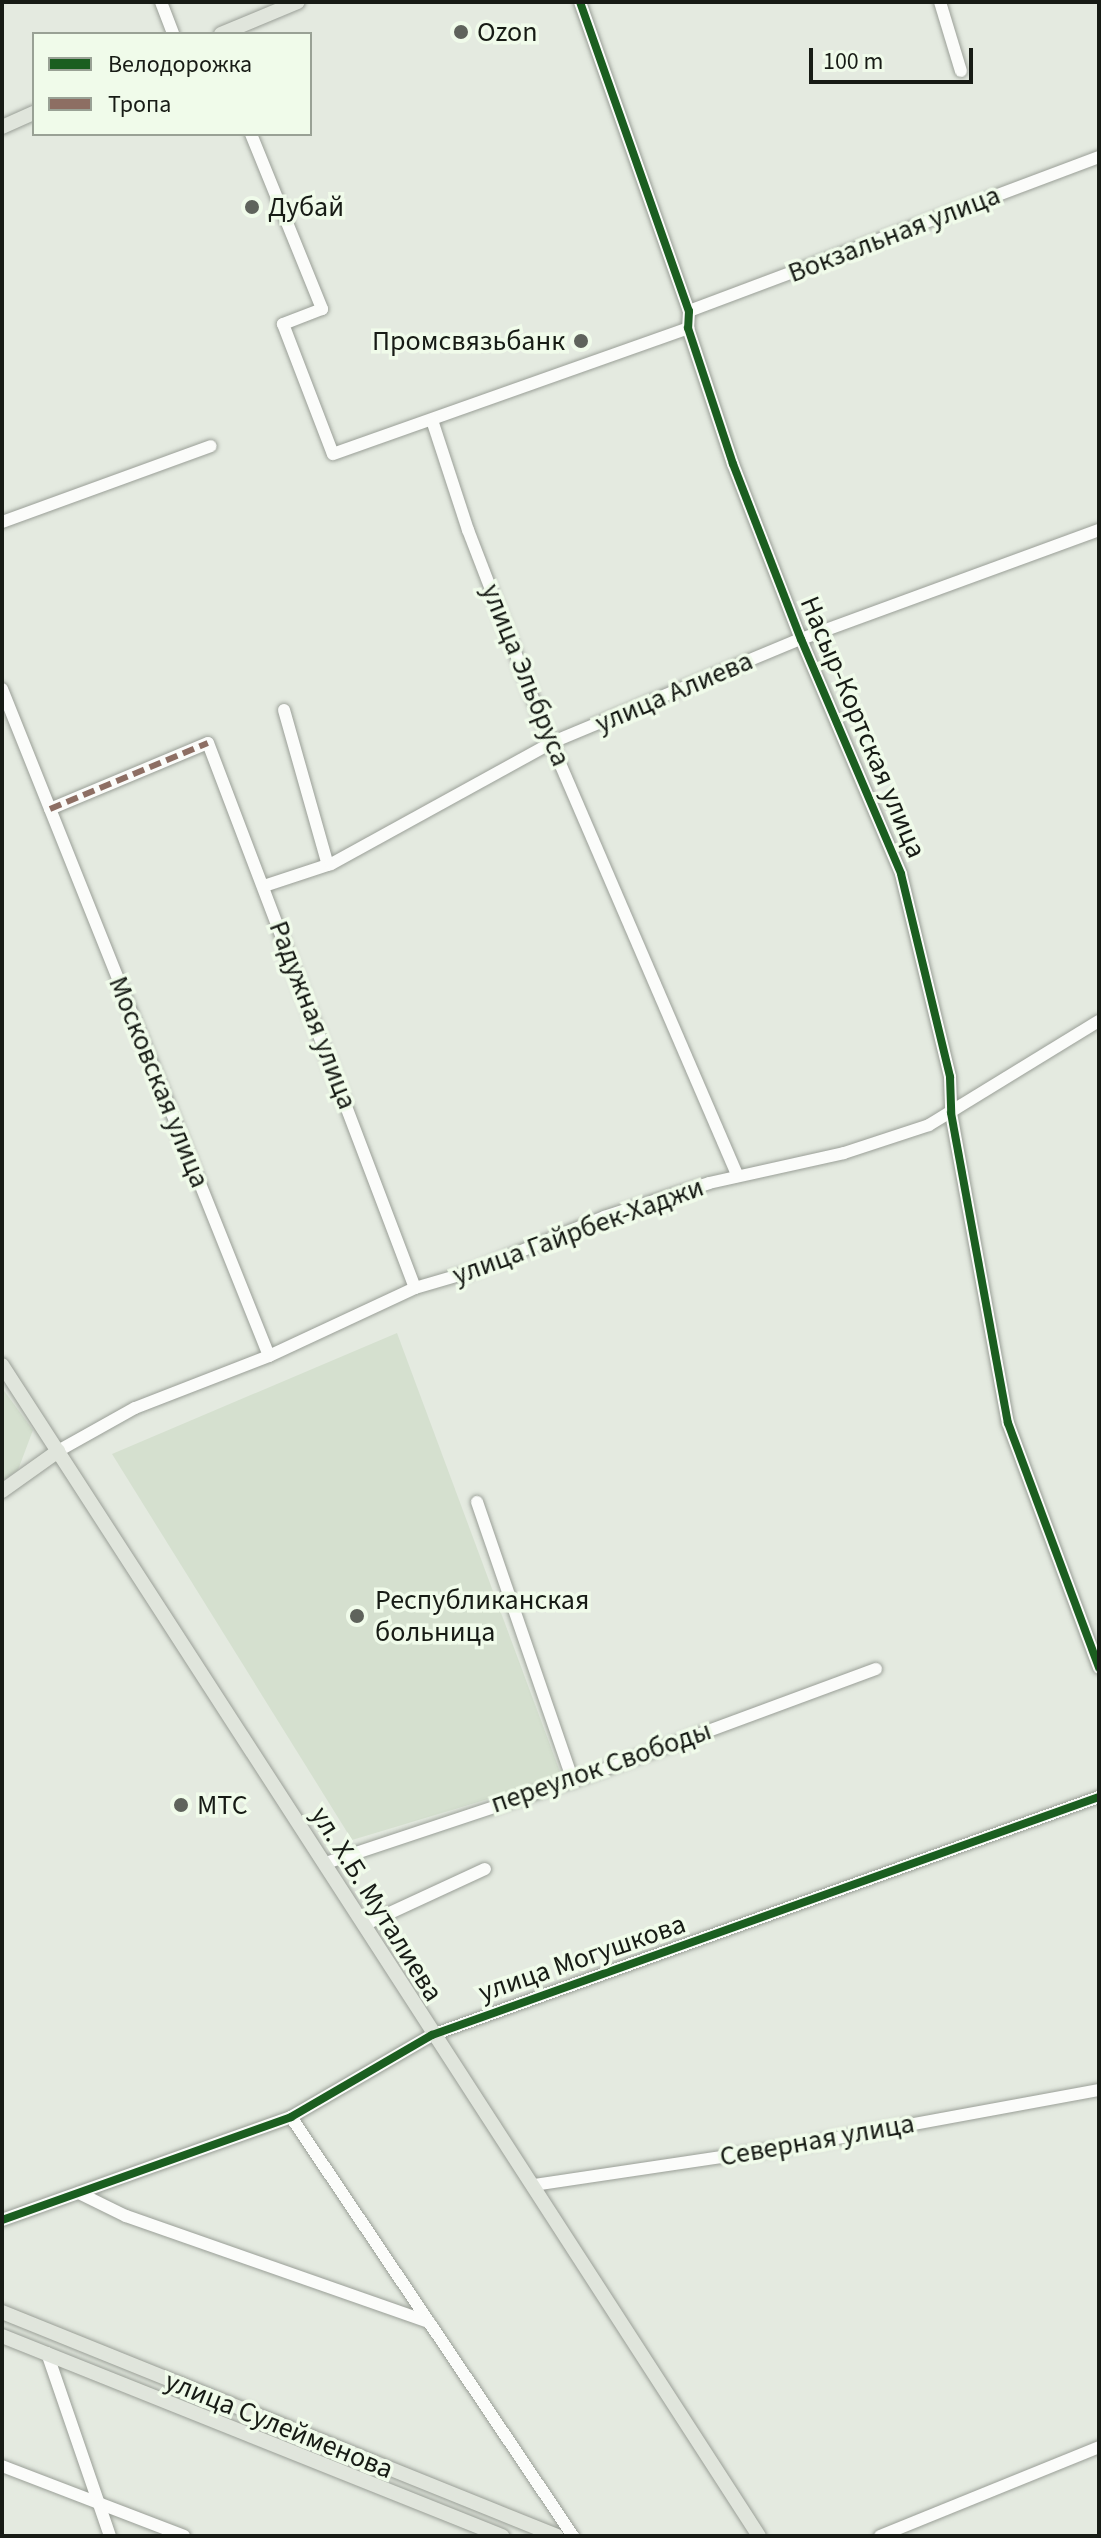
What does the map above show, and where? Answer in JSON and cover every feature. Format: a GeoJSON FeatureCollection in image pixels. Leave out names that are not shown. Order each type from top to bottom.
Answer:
{"type":"FeatureCollection","features":[{"type":"Feature","properties":{"kind":"main road"},"geometry":{"type":"LineString","coordinates":[[226,32],[298,2]]}},
{"type":"Feature","properties":{"kind":"main road"},"geometry":{"type":"LineString","coordinates":[[2,127],[32,114]]}},
{"type":"Feature","properties":{"kind":"main road","name":"ул. Х.Б. Муталиева"},"geometry":{"type":"LineString","coordinates":[[2,1365],[366,1924],[432,2035],[534,2185],[759,2536]]}},
{"type":"Feature","properties":{"kind":"main road"},"geometry":{"type":"LineString","coordinates":[[2,1491],[58,1451]]}},
{"type":"Feature","properties":{"kind":"main road","name":"улица Сулейменова"},"geometry":{"type":"LineString","coordinates":[[2,2312],[557,2536]]}},
{"type":"Feature","properties":{"kind":"main road","name":"улица Сулейменова"},"geometry":{"type":"LineString","coordinates":[[2,2336],[502,2536]]}},
{"type":"Feature","properties":{"kind":"street"},"geometry":{"type":"LineString","coordinates":[[161,2],[172,32]]}},
{"type":"Feature","properties":{"kind":"street","name":"Насыр-Кортская улица"},"geometry":{"type":"LineString","coordinates":[[580,2],[689,311],[688,328],[733,464],[801,639],[901,874],[950,1077],[951,1113],[1008,1423],[1099,1668]]}},
{"type":"Feature","properties":{"kind":"street"},"geometry":{"type":"LineString","coordinates":[[940,2],[961,71]]}},
{"type":"Feature","properties":{"kind":"street"},"geometry":{"type":"LineString","coordinates":[[252,136],[322,309],[283,324],[333,454],[688,328]]}},
{"type":"Feature","properties":{"kind":"street","name":"Вокзальная улица"},"geometry":{"type":"LineString","coordinates":[[689,311],[1099,157]]}},
{"type":"Feature","properties":{"kind":"street","name":"улица Эльбруса"},"geometry":{"type":"LineString","coordinates":[[432,420],[468,530],[553,742],[738,1176]]}},
{"type":"Feature","properties":{"kind":"street"},"geometry":{"type":"LineString","coordinates":[[2,522],[211,446]]}},
{"type":"Feature","properties":{"kind":"street","name":"улица Алиева"},"geometry":{"type":"LineString","coordinates":[[264,886],[328,865],[553,742],[801,639],[1099,530]]}},
{"type":"Feature","properties":{"kind":"street","name":"Московская улица"},"geometry":{"type":"LineString","coordinates":[[2,689],[269,1356]]}},
{"type":"Feature","properties":{"kind":"street"},"geometry":{"type":"LineString","coordinates":[[284,710],[328,865]]}},
{"type":"Feature","properties":{"kind":"street","name":"Радужная улица"},"geometry":{"type":"LineString","coordinates":[[50,809],[208,743],[415,1288]]}},
{"type":"Feature","properties":{"kind":"street","name":"улица Гайрбек-Хаджи"},"geometry":{"type":"LineString","coordinates":[[58,1451],[135,1408],[269,1356],[415,1288],[470,1272],[604,1217],[738,1176],[844,1153],[929,1125],[1099,1021]]}},
{"type":"Feature","properties":{"kind":"street"},"geometry":{"type":"LineString","coordinates":[[477,1502],[573,1781]]}},
{"type":"Feature","properties":{"kind":"street","name":"переулок Свободы"},"geometry":{"type":"LineString","coordinates":[[326,1863],[573,1781],[876,1669]]}},
{"type":"Feature","properties":{"kind":"street","name":"улица Могушкова"},"geometry":{"type":"LineString","coordinates":[[2,2220],[291,2117],[432,2035],[1099,1797]]}},
{"type":"Feature","properties":{"kind":"street"},"geometry":{"type":"LineString","coordinates":[[366,1924],[485,1869]]}},
{"type":"Feature","properties":{"kind":"street","name":"Северная улица"},"geometry":{"type":"LineString","coordinates":[[534,2185],[794,2146],[1099,2090]]}},
{"type":"Feature","properties":{"kind":"street"},"geometry":{"type":"LineString","coordinates":[[291,2117],[573,2536]]}},
{"type":"Feature","properties":{"kind":"street"},"geometry":{"type":"LineString","coordinates":[[79,2193],[126,2216],[429,2322]]}},
{"type":"Feature","properties":{"kind":"street"},"geometry":{"type":"LineString","coordinates":[[47,2353],[110,2536]]}},
{"type":"Feature","properties":{"kind":"street"},"geometry":{"type":"LineString","coordinates":[[880,2536],[1099,2447]]}},
{"type":"Feature","properties":{"kind":"street"},"geometry":{"type":"LineString","coordinates":[[2,2466],[184,2536]]}},
{"type":"Feature","properties":{"kind":"shaded area","name":"Республиканская больница"},"geometry":{"type":"Polygon","coordinates":[[[397,1333],[562,1777],[352,1840],[112,1454],[397,1333]]]}},
{"type":"Feature","properties":{"kind":"shaded area"},"geometry":{"type":"Polygon","coordinates":[[[2,1388],[33,1430],[18,1470],[2,1481],[2,1388]]]}},
{"type":"Feature","properties":{"kind":"marked path"},"geometry":{"type":"LineString","coordinates":[[50,809],[208,743]]}},
{"type":"Feature","properties":{"kind":"cycle path"},"geometry":{"type":"LineString","coordinates":[[580,2],[689,311],[688,328],[733,464],[801,639],[901,874],[950,1077],[951,1113],[1008,1423],[1099,1668]]}},
{"type":"Feature","properties":{"kind":"cycle path"},"geometry":{"type":"LineString","coordinates":[[2,2220],[291,2117],[432,2035],[1099,1797]]}},
{"type":"Feature","properties":{"kind":"place","name":"Ozon"},"geometry":{"type":"Point","coordinates":[461,32]}},
{"type":"Feature","properties":{"kind":"place","name":"Дубай"},"geometry":{"type":"Point","coordinates":[252,207]}},
{"type":"Feature","properties":{"kind":"place","name":"Промсвязьбанк"},"geometry":{"type":"Point","coordinates":[581,341]}},
{"type":"Feature","properties":{"kind":"place","name":"Республиканская больница"},"geometry":{"type":"Point","coordinates":[357,1616]}},
{"type":"Feature","properties":{"kind":"place","name":"МТС"},"geometry":{"type":"Point","coordinates":[181,1805]}}]}
